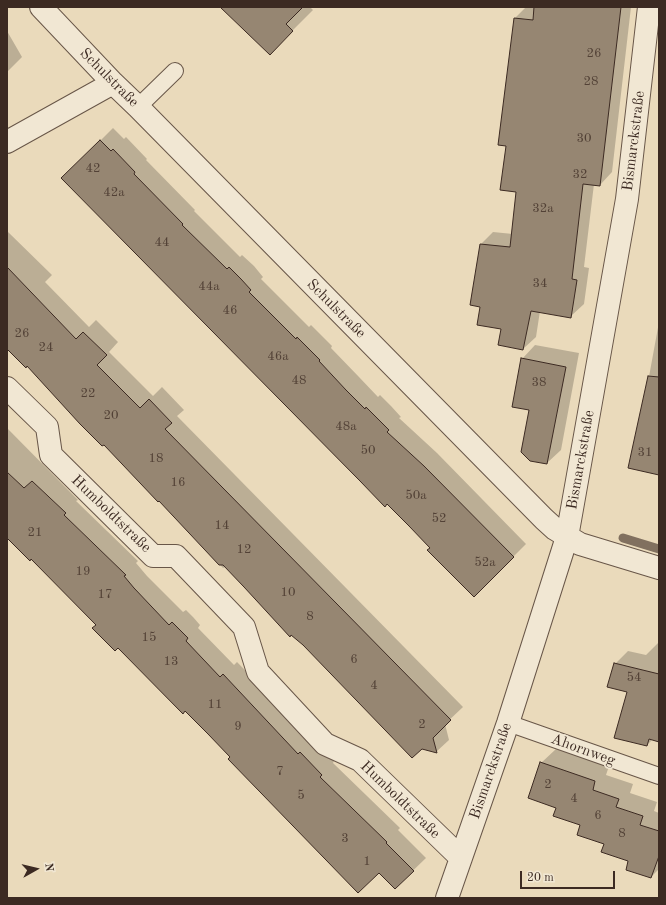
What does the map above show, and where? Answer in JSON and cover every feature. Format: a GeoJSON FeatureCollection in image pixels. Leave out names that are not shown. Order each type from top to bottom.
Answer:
{"type":"FeatureCollection","features":[{"type":"Feature","properties":{"kind":"street","name":"Schulstraße"},"geometry":{"type":"LineString","coordinates":[[40,7],[112,83],[138,107],[523,499],[555,529],[580,544],[659,568]]}},
{"type":"Feature","properties":{"kind":"street","name":"Bismarckstraße"},"geometry":{"type":"LineString","coordinates":[[446,898],[508,723],[567,537],[626,199],[650,7]]}},
{"type":"Feature","properties":{"kind":"street"},"geometry":{"type":"LineString","coordinates":[[7,142],[112,83]]}},
{"type":"Feature","properties":{"kind":"street","name":"Humboldtstraße"},"geometry":{"type":"LineString","coordinates":[[7,388],[47,427],[51,455],[153,556],[176,556],[244,627],[258,672],[325,744],[360,760],[461,858]]}},
{"type":"Feature","properties":{"kind":"lane"},"geometry":{"type":"LineString","coordinates":[[138,107],[175,71]]}},
{"type":"Feature","properties":{"kind":"lane","name":"Ahornweg"},"geometry":{"type":"LineString","coordinates":[[508,723],[659,776]]}},
{"type":"Feature","properties":{"kind":"building"},"geometry":{"type":"Polygon","coordinates":[[[220,7],[303,7],[286,24],[293,31],[270,55],[220,7]]]}},
{"type":"Feature","properties":{"kind":"building"},"geometry":{"type":"Polygon","coordinates":[[[534,7],[621,7],[600,186],[583,184],[572,279],[577,280],[571,318],[531,311],[523,350],[498,345],[501,329],[477,325],[480,307],[470,305],[480,244],[510,247],[516,192],[500,190],[506,146],[498,145],[514,18],[533,20],[534,7]]]}},
{"type":"Feature","properties":{"kind":"building"},"geometry":{"type":"Polygon","coordinates":[[[100,140],[111,151],[113,149],[135,172],[134,174],[183,224],[182,225],[227,269],[229,267],[241,279],[251,290],[249,292],[296,339],[297,337],[320,360],[319,361],[346,390],[389,430],[387,432],[424,466],[514,557],[474,597],[427,550],[430,548],[409,526],[387,504],[385,507],[61,178],[100,140]]]}},
{"type":"Feature","properties":{"kind":"building"},"geometry":{"type":"Polygon","coordinates":[[[7,267],[76,339],[83,332],[107,355],[97,365],[140,408],[149,399],[172,423],[165,429],[451,720],[433,738],[437,753],[422,749],[412,758],[303,645],[291,635],[290,637],[223,565],[219,565],[104,445],[102,446],[80,424],[27,366],[26,368],[7,349],[7,267]]]}},
{"type":"Feature","properties":{"kind":"building"},"geometry":{"type":"Polygon","coordinates":[[[521,358],[566,367],[547,464],[530,461],[521,452],[529,410],[512,407],[521,358]]]}},
{"type":"Feature","properties":{"kind":"building"},"geometry":{"type":"Polygon","coordinates":[[[648,376],[659,377],[659,475],[628,468],[648,376]]]}},
{"type":"Feature","properties":{"kind":"building"},"geometry":{"type":"Polygon","coordinates":[[[7,472],[24,488],[32,481],[66,513],[64,515],[126,575],[124,576],[134,588],[169,625],[172,622],[188,638],[186,641],[220,677],[223,674],[298,754],[300,752],[322,775],[320,777],[387,842],[386,843],[414,871],[395,889],[379,873],[358,893],[228,759],[230,757],[208,734],[185,711],[183,714],[118,648],[115,651],[92,628],[96,625],[31,559],[30,561],[7,538],[7,472]]]}},
{"type":"Feature","properties":{"kind":"building"},"geometry":{"type":"Polygon","coordinates":[[[614,663],[659,674],[659,742],[649,739],[647,746],[614,738],[627,692],[607,687],[614,663]]]}},
{"type":"Feature","properties":{"kind":"building"},"geometry":{"type":"Polygon","coordinates":[[[540,762],[595,781],[593,790],[619,799],[616,807],[643,816],[640,825],[659,831],[659,856],[651,878],[626,870],[628,861],[601,852],[604,844],[577,835],[580,825],[553,816],[556,808],[528,798],[540,762]]]}},
{"type":"Feature","properties":{"kind":"waterway"},"geometry":{"type":"LineString","coordinates":[[623,538],[659,549]]}}]}
